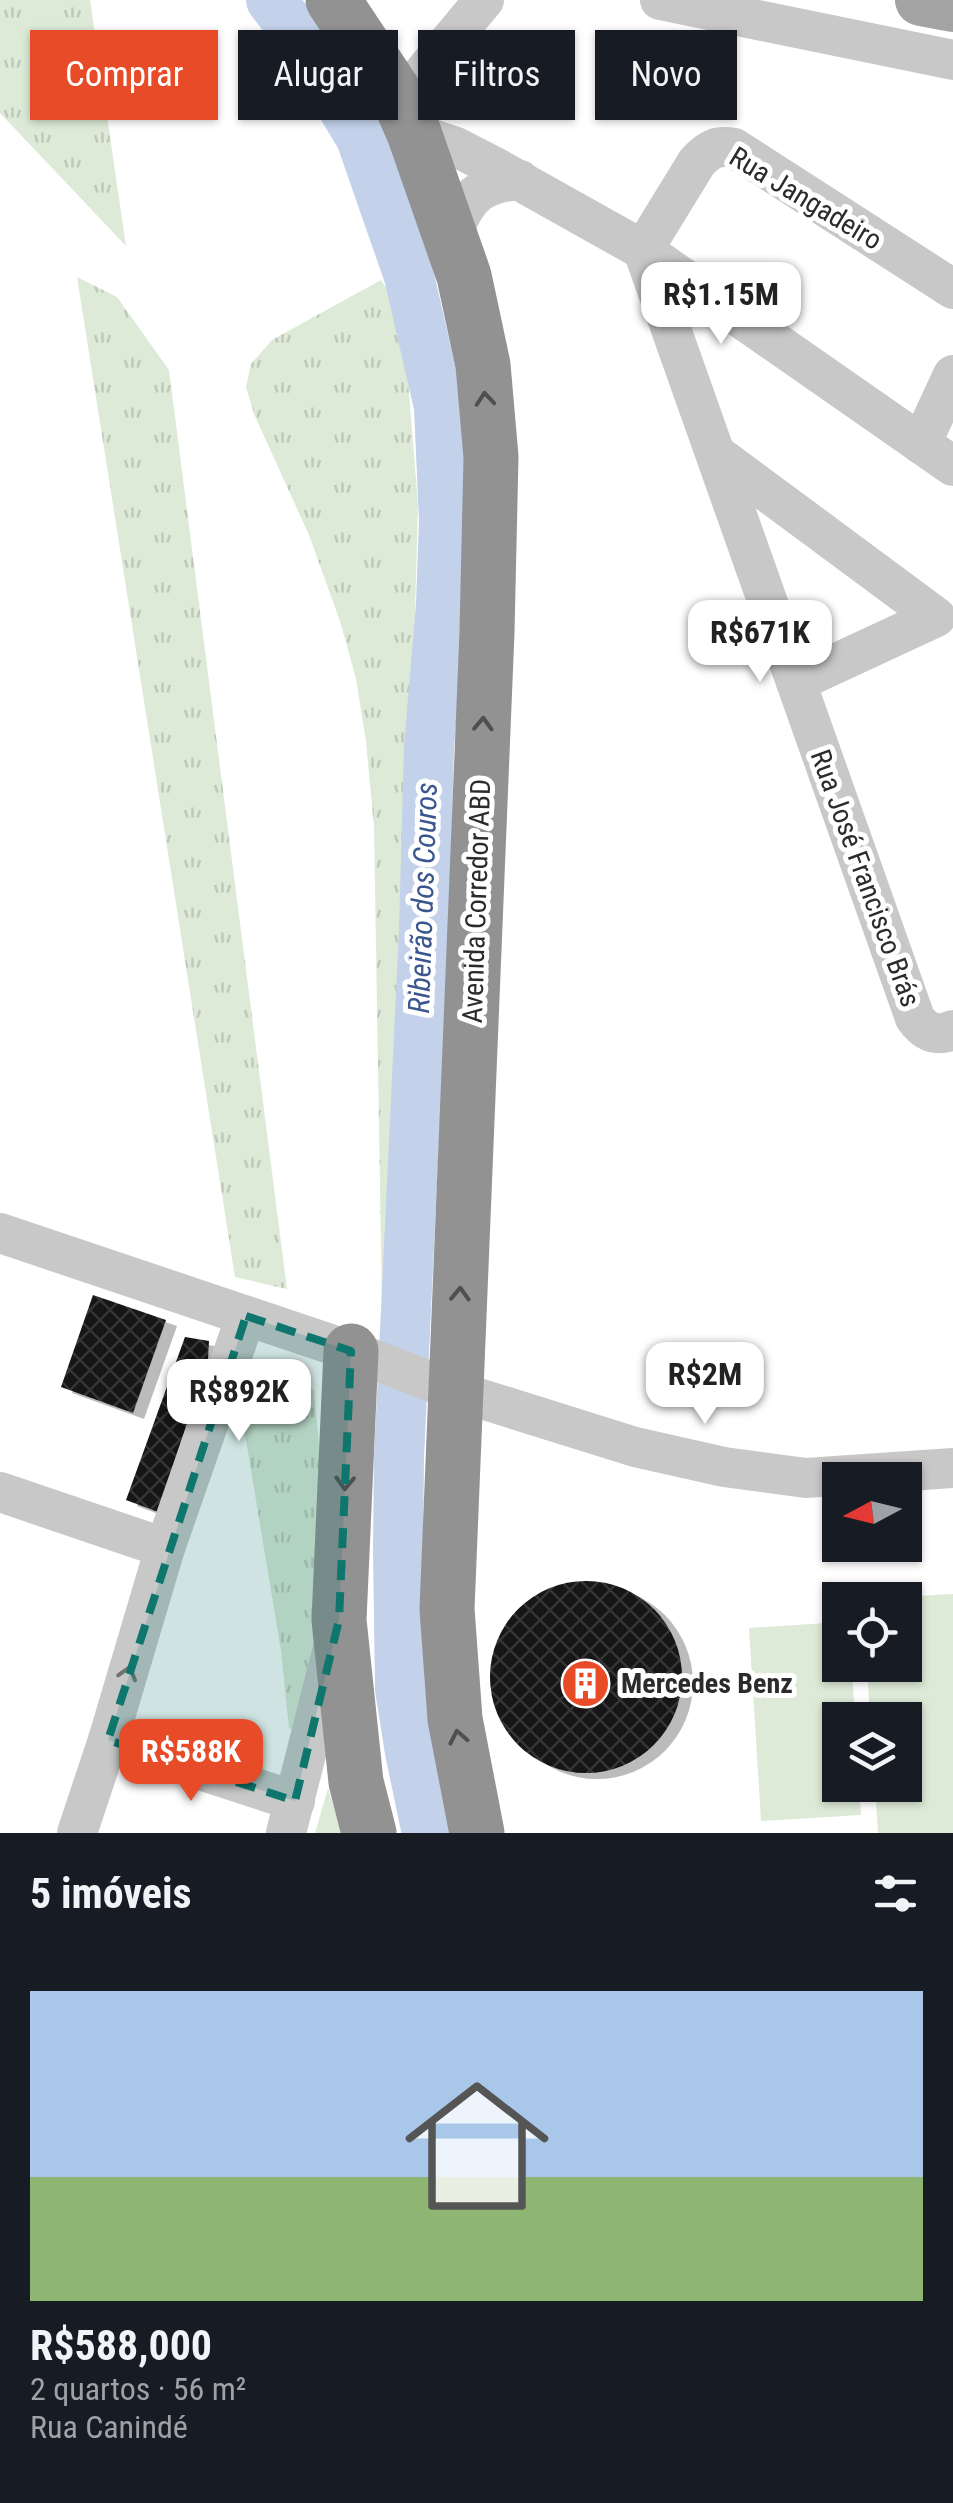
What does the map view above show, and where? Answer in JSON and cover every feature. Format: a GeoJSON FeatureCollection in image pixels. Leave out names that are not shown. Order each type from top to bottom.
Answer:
{"type":"FeatureCollection","features":[{"type":"Feature","properties":{"kind":"highway","name":"Avenida Corredor ABD"},"geometry":{"type":"LineString","coordinates":[[333,0],[407,117],[464,276],[482,365],[490,457],[487,632],[446,1387],[446,1609],[455,1719],[477,1833]]}},
{"type":"Feature","properties":{"kind":"highway"},"geometry":{"type":"LineString","coordinates":[[362,1355],[339,1620],[356,1782],[369,1833]]}},
{"type":"Feature","properties":{"kind":"main road"},"geometry":{"type":"LineString","coordinates":[[922,0],[953,6]]}},
{"type":"Feature","properties":{"kind":"street"},"geometry":{"type":"LineString","coordinates":[[484,0],[407,117],[643,250],[937,455],[953,374]]}},
{"type":"Feature","properties":{"kind":"street"},"geometry":{"type":"LineString","coordinates":[[660,0],[953,60]]}},
{"type":"Feature","properties":{"kind":"street","name":"Rua Jangadeiro"},"geometry":{"type":"LineString","coordinates":[[643,250],[696,162],[707,151],[720,146],[734,148],[953,289]]}},
{"type":"Feature","properties":{"kind":"street"},"geometry":{"type":"LineString","coordinates":[[451,239],[462,210],[476,194],[492,184],[520,180]]}},
{"type":"Feature","properties":{"kind":"street","name":"Rua José Francisco Brás"},"geometry":{"type":"LineString","coordinates":[[643,250],[915,1018],[923,1030],[932,1034],[950,1031]]}},
{"type":"Feature","properties":{"kind":"street"},"geometry":{"type":"LineString","coordinates":[[716,454],[936,617],[796,682]]}},
{"type":"Feature","properties":{"kind":"street"},"geometry":{"type":"LineString","coordinates":[[0,1233],[635,1448],[724,1467],[806,1478],[953,1468]]}},
{"type":"Feature","properties":{"kind":"street"},"geometry":{"type":"LineString","coordinates":[[77,1833],[165,1548],[246,1316]]}},
{"type":"Feature","properties":{"kind":"street"},"geometry":{"type":"LineString","coordinates":[[0,1492],[165,1548]]}},
{"type":"Feature","properties":{"kind":"street"},"geometry":{"type":"LineString","coordinates":[[108,1740],[290,1817],[339,1620]]}},
{"type":"Feature","properties":{"kind":"highlighted area"},"geometry":{"type":"Polygon","coordinates":[[[246,1316],[351,1351],[339,1620],[295,1801],[108,1740],[246,1316]]]}},
{"type":"Feature","properties":{"kind":"green space"},"geometry":{"type":"Polygon","coordinates":[[[0,0],[90,0],[94,30],[30,30],[30,120],[108,120],[126,246],[0,113],[0,0]]]}},
{"type":"Feature","properties":{"kind":"green space"},"geometry":{"type":"Polygon","coordinates":[[[77,277],[117,297],[169,370],[287,1289],[235,1277],[77,277]]]}},
{"type":"Feature","properties":{"kind":"green space"},"geometry":{"type":"Polygon","coordinates":[[[381,280],[396,302],[405,343],[418,505],[405,796],[397,1307],[382,1306],[374,827],[356,679],[309,535],[254,414],[246,387],[251,364],[272,340],[381,280]]]}},
{"type":"Feature","properties":{"kind":"green space"},"geometry":{"type":"Polygon","coordinates":[[[270,1372],[314,1390],[324,1501],[318,1630],[304,1736],[289,1728],[281,1651],[241,1410],[253,1377],[270,1372]]]}},
{"type":"Feature","properties":{"kind":"green space"},"geometry":{"type":"Polygon","coordinates":[[[953,1594],[953,1833],[878,1833],[876,1802],[922,1802],[922,1702],[869,1702],[868,1682],[922,1682],[922,1596],[953,1594]]]}},
{"type":"Feature","properties":{"kind":"green space"},"geometry":{"type":"Polygon","coordinates":[[[822,1623],[822,1682],[853,1682],[854,1702],[822,1702],[822,1802],[860,1802],[861,1815],[761,1821],[749,1628],[822,1623]]]}},
{"type":"Feature","properties":{"kind":"green space"},"geometry":{"type":"Polygon","coordinates":[[[328,1788],[342,1833],[315,1833],[328,1788]]]}},
{"type":"Feature","properties":{"kind":"building"},"geometry":{"type":"Polygon","coordinates":[[[93,1295],[166,1320],[133,1413],[61,1387],[93,1295]]]}},
{"type":"Feature","properties":{"kind":"building"},"geometry":{"type":"Polygon","coordinates":[[[185,1337],[209,1341],[208,1359],[158,1512],[126,1500],[185,1337]]]}},
{"type":"Feature","properties":{"kind":"building","name":"Mercedes Benz"},"geometry":{"type":"Polygon","coordinates":[[[586,1581],[623,1588],[654,1609],[675,1640],[682,1677],[675,1714],[654,1745],[623,1766],[586,1773],[549,1766],[518,1745],[497,1714],[490,1677],[497,1640],[518,1609],[549,1588],[586,1581]]]}},
{"type":"Feature","properties":{"kind":"waterway","name":"Ribeirão dos Couros"},"geometry":{"type":"LineString","coordinates":[[271,0],[304,43],[361,138],[409,276],[439,407],[444,521],[429,747],[398,1549],[400,1689],[427,1833]]}},
{"type":"Feature","properties":{"kind":"place","name":"Mercedes Benz"},"geometry":{"type":"Point","coordinates":[586,1683]}}]}
